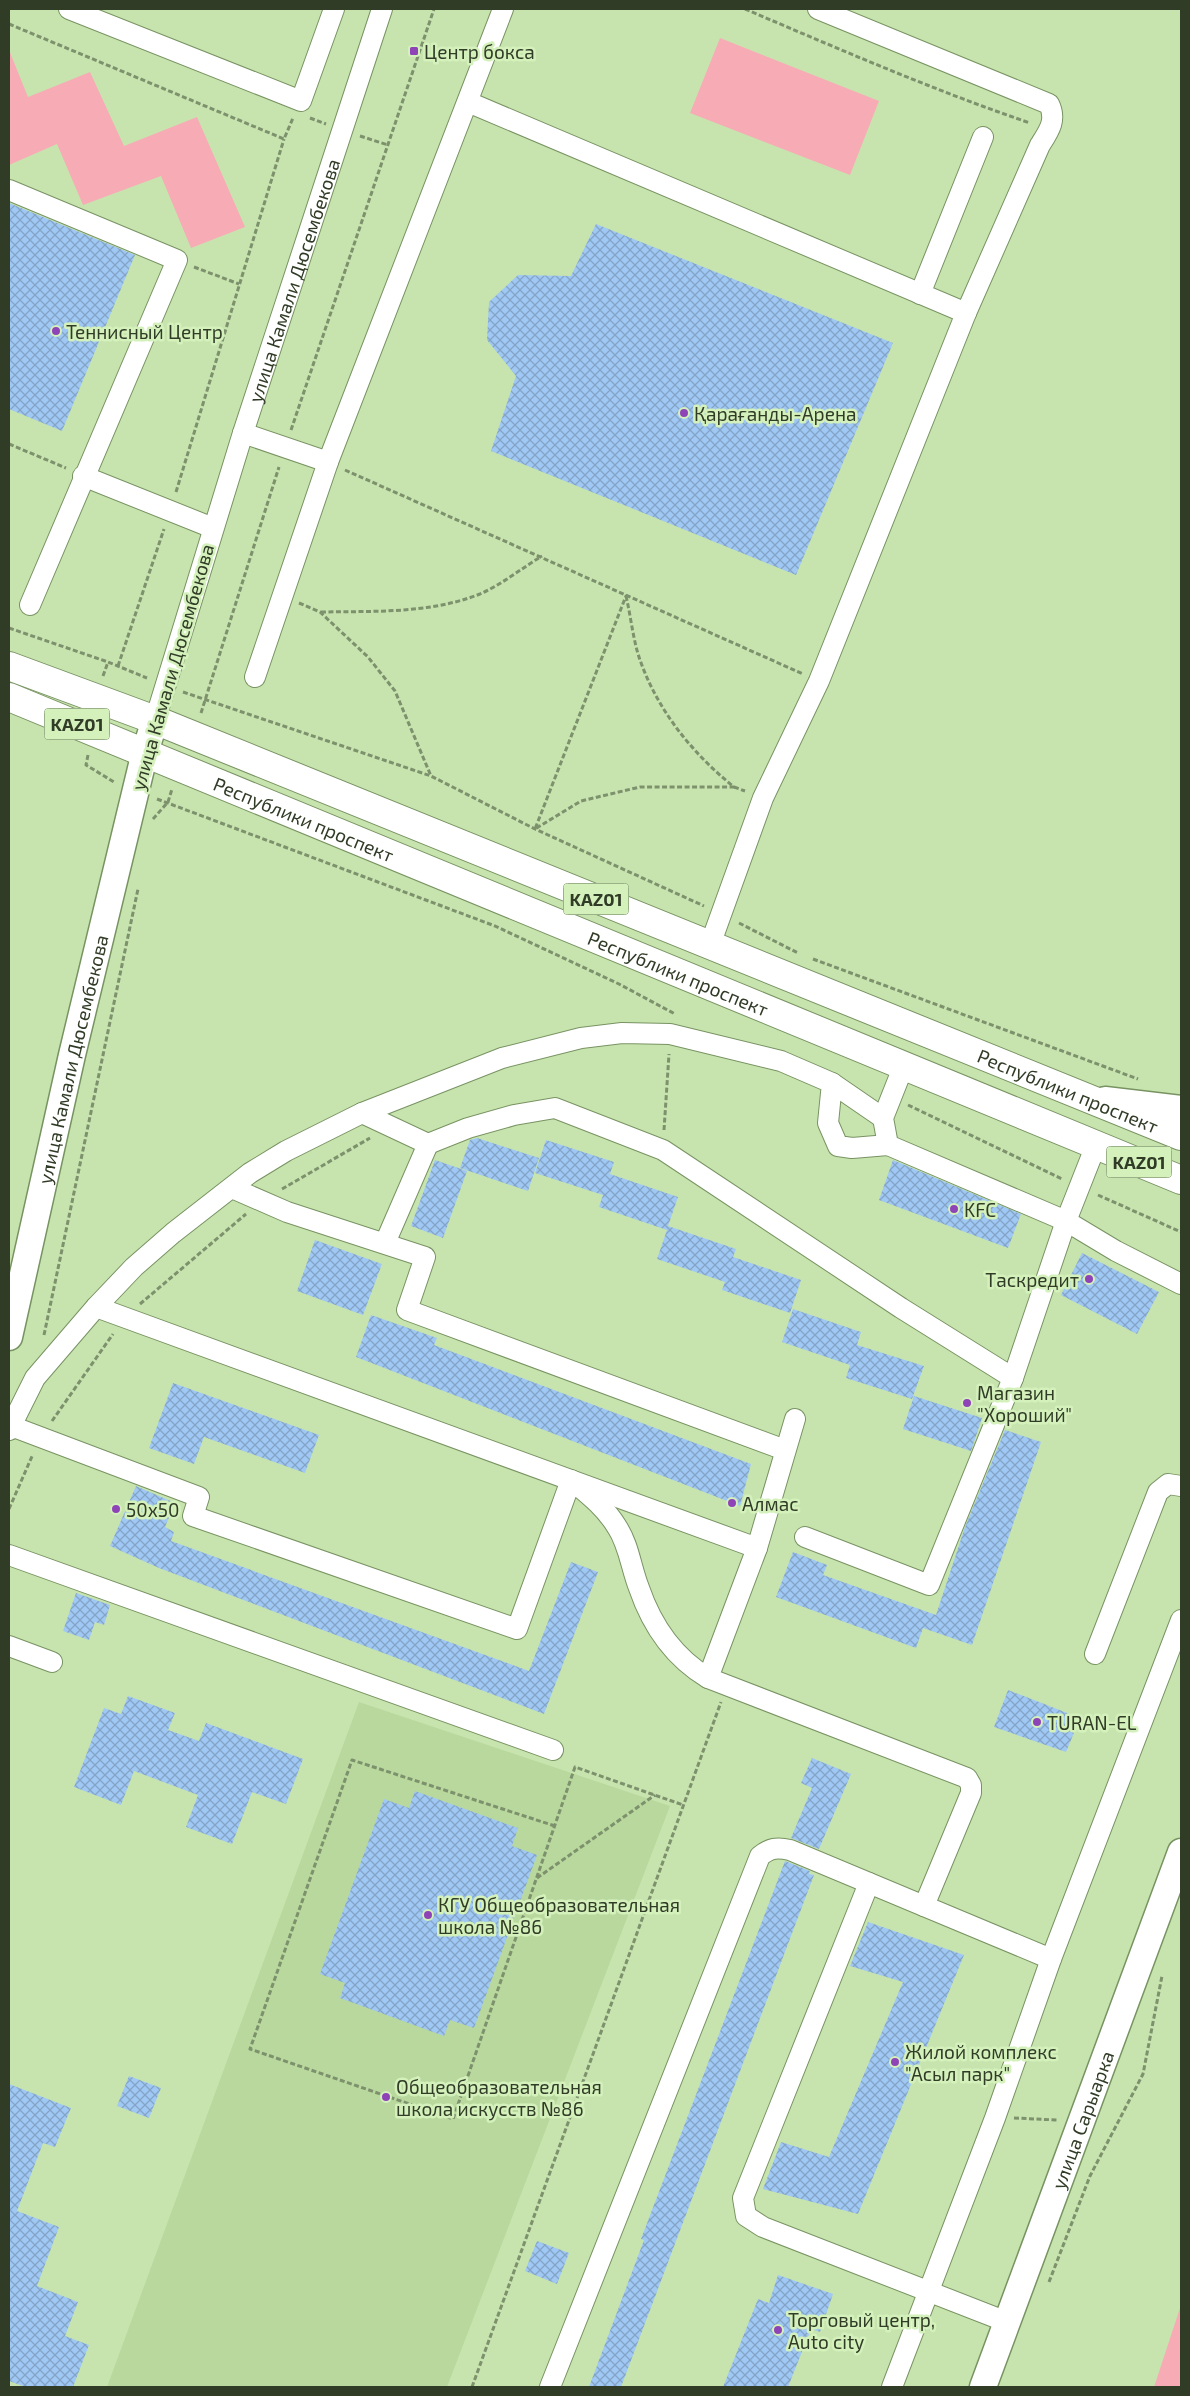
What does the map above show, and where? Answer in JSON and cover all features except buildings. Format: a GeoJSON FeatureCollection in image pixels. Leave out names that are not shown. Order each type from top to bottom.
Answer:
{"type":"FeatureCollection","features":[{"type":"Feature","properties":{"kind":"highway","name":"Республики проспект"},"geometry":{"type":"LineString","coordinates":[[9,666],[156,720],[1181,1136]]}},
{"type":"Feature","properties":{"kind":"highway","name":"Республики проспект"},"geometry":{"type":"LineString","coordinates":[[9,697],[1181,1180]]}},
{"type":"Feature","properties":{"kind":"main road","name":"улица Камали Дюсембекова"},"geometry":{"type":"LineString","coordinates":[[9,1337],[70,1064],[145,752],[156,720]]}},
{"type":"Feature","properties":{"kind":"main road"},"geometry":{"type":"LineString","coordinates":[[1090,1099],[1181,1109]]}},
{"type":"Feature","properties":{"kind":"main road","name":"улица Сарыарка"},"geometry":{"type":"LineString","coordinates":[[983,2387],[1181,1852]]}},
{"type":"Feature","properties":{"kind":"street"},"geometry":{"type":"LineString","coordinates":[[69,9],[301,101],[334,9]]}},
{"type":"Feature","properties":{"kind":"street","name":"улица Камали Дюсембекова"},"geometry":{"type":"LineString","coordinates":[[156,720],[243,433],[382,9]]}},
{"type":"Feature","properties":{"kind":"street"},"geometry":{"type":"LineString","coordinates":[[255,677],[328,462],[504,9]]}},
{"type":"Feature","properties":{"kind":"street"},"geometry":{"type":"LineString","coordinates":[[710,945],[763,798],[819,681],[966,313],[1040,145],[1050,130],[1053,112],[1049,104],[818,9]]}},
{"type":"Feature","properties":{"kind":"street"},"geometry":{"type":"LineString","coordinates":[[468,102],[966,313]]}},
{"type":"Feature","properties":{"kind":"street"},"geometry":{"type":"LineString","coordinates":[[920,294],[984,137]]}},
{"type":"Feature","properties":{"kind":"street"},"geometry":{"type":"LineString","coordinates":[[9,190],[177,260],[30,605]]}},
{"type":"Feature","properties":{"kind":"street"},"geometry":{"type":"LineString","coordinates":[[243,433],[328,462]]}},
{"type":"Feature","properties":{"kind":"street"},"geometry":{"type":"LineString","coordinates":[[84,476],[213,528]]}},
{"type":"Feature","properties":{"kind":"street"},"geometry":{"type":"LineString","coordinates":[[572,1480],[517,1629],[192,1516],[199,1497],[41,1437],[10,1428],[35,1378],[96,1307],[134,1267],[232,1188],[286,1152],[362,1113],[502,1058],[581,1038],[622,1033],[670,1034],[781,1060],[832,1083],[883,1118]]}},
{"type":"Feature","properties":{"kind":"street"},"geometry":{"type":"LineString","coordinates":[[888,1145],[883,1118],[904,1066]]}},
{"type":"Feature","properties":{"kind":"street"},"geometry":{"type":"LineString","coordinates":[[832,1083],[828,1123],[838,1146],[852,1148],[888,1145],[1066,1221],[1116,1251],[1181,1284]]}},
{"type":"Feature","properties":{"kind":"street"},"geometry":{"type":"LineString","coordinates":[[385,1243],[428,1144],[468,1128],[514,1115],[555,1108],[663,1150],[901,1308],[1013,1378]]}},
{"type":"Feature","properties":{"kind":"street"},"geometry":{"type":"LineString","coordinates":[[362,1113],[428,1144]]}},
{"type":"Feature","properties":{"kind":"street"},"geometry":{"type":"LineString","coordinates":[[805,1537],[930,1585],[1013,1378],[1066,1221],[1096,1145]]}},
{"type":"Feature","properties":{"kind":"street"},"geometry":{"type":"LineString","coordinates":[[232,1188],[288,1212],[425,1257],[408,1310],[785,1450]]}},
{"type":"Feature","properties":{"kind":"street"},"geometry":{"type":"LineString","coordinates":[[96,1307],[757,1548]]}},
{"type":"Feature","properties":{"kind":"street"},"geometry":{"type":"LineString","coordinates":[[708,1678],[757,1548],[795,1419]]}},
{"type":"Feature","properties":{"kind":"street"},"geometry":{"type":"LineString","coordinates":[[572,1480],[601,1505],[618,1528],[638,1588],[653,1622],[671,1649],[690,1667],[708,1678],[967,1778],[971,1785],[971,1792],[924,1906]]}},
{"type":"Feature","properties":{"kind":"street"},"geometry":{"type":"LineString","coordinates":[[1095,1654],[1158,1492],[1168,1484],[1181,1486]]}},
{"type":"Feature","properties":{"kind":"street"},"geometry":{"type":"LineString","coordinates":[[9,1555],[553,1750]]}},
{"type":"Feature","properties":{"kind":"street"},"geometry":{"type":"LineString","coordinates":[[892,2387],[995,2118],[1051,1959],[1181,1620]]}},
{"type":"Feature","properties":{"kind":"street"},"geometry":{"type":"LineString","coordinates":[[9,1646],[52,1662]]}},
{"type":"Feature","properties":{"kind":"street"},"geometry":{"type":"LineString","coordinates":[[550,2387],[760,1856],[768,1849],[780,1848],[790,1850],[1051,1959]]}},
{"type":"Feature","properties":{"kind":"street"},"geometry":{"type":"LineString","coordinates":[[869,1883],[742,2198],[746,2216],[763,2227],[1007,2322]]}},
{"type":"Feature","properties":{"kind":"path"},"geometry":{"type":"LineString","coordinates":[[192,736],[207,700],[285,448],[434,9]]}},
{"type":"Feature","properties":{"kind":"path"},"geometry":{"type":"LineString","coordinates":[[745,9],[968,101],[1050,130]]}},
{"type":"Feature","properties":{"kind":"path"},"geometry":{"type":"LineString","coordinates":[[9,24],[284,139]]}},
{"type":"Feature","properties":{"kind":"path"},"geometry":{"type":"LineString","coordinates":[[301,101],[284,139],[170,510],[118,666],[165,686],[431,776],[535,829],[722,914],[800,954]]}},
{"type":"Feature","properties":{"kind":"path"},"geometry":{"type":"LineString","coordinates":[[177,260],[240,284]]}},
{"type":"Feature","properties":{"kind":"path"},"geometry":{"type":"LineString","coordinates":[[9,444],[84,476]]}},
{"type":"Feature","properties":{"kind":"path"},"geometry":{"type":"LineString","coordinates":[[328,462],[543,556],[626,596],[819,681]]}},
{"type":"Feature","properties":{"kind":"path"},"geometry":{"type":"LineString","coordinates":[[320,612],[397,610],[442,606],[481,593],[543,556]]}},
{"type":"Feature","properties":{"kind":"path"},"geometry":{"type":"LineString","coordinates":[[283,596],[320,612],[368,657],[396,691],[431,776]]}},
{"type":"Feature","properties":{"kind":"path"},"geometry":{"type":"LineString","coordinates":[[535,829],[581,801],[640,787],[734,787],[708,766],[666,716],[640,659],[626,596]]}},
{"type":"Feature","properties":{"kind":"path"},"geometry":{"type":"LineString","coordinates":[[535,829],[626,596]]}},
{"type":"Feature","properties":{"kind":"path"},"geometry":{"type":"LineString","coordinates":[[9,628],[108,662]]}},
{"type":"Feature","properties":{"kind":"path"},"geometry":{"type":"LineString","coordinates":[[152,820],[168,802],[180,767]]}},
{"type":"Feature","properties":{"kind":"path"},"geometry":{"type":"LineString","coordinates":[[168,802],[495,926],[684,1017]]}},
{"type":"Feature","properties":{"kind":"path"},"geometry":{"type":"LineString","coordinates":[[43,1340],[138,887]]}},
{"type":"Feature","properties":{"kind":"path"},"geometry":{"type":"LineString","coordinates":[[810,958],[1144,1082]]}},
{"type":"Feature","properties":{"kind":"path"},"geometry":{"type":"LineString","coordinates":[[663,1150],[670,1034]]}},
{"type":"Feature","properties":{"kind":"path"},"geometry":{"type":"LineString","coordinates":[[892,1097],[1079,1187],[1181,1232]]}},
{"type":"Feature","properties":{"kind":"path"},"geometry":{"type":"LineString","coordinates":[[9,1509],[41,1437],[124,1317],[262,1201],[390,1126]]}},
{"type":"Feature","properties":{"kind":"path"},"geometry":{"type":"LineString","coordinates":[[472,2387],[727,1685]]}},
{"type":"Feature","properties":{"kind":"path"},"geometry":{"type":"LineString","coordinates":[[555,1826],[352,1760],[250,2049],[453,2119],[536,1878],[555,1826],[575,1767],[683,1805]]}},
{"type":"Feature","properties":{"kind":"path"},"geometry":{"type":"LineString","coordinates":[[536,1878],[655,1795]]}},
{"type":"Feature","properties":{"kind":"path"},"geometry":{"type":"LineString","coordinates":[[1090,2176],[1143,2074],[1162,1974]]}},
{"type":"Feature","properties":{"kind":"path"},"geometry":{"type":"LineString","coordinates":[[995,2118],[1053,2118],[1110,2138]]}},
{"type":"Feature","properties":{"kind":"shaded area"},"geometry":{"type":"Polygon","coordinates":[[[720,38],[879,101],[850,175],[690,113],[720,38]]]}},
{"type":"Feature","properties":{"kind":"shaded area"},"geometry":{"type":"Polygon","coordinates":[[[9,50],[28,97],[90,72],[124,146],[197,117],[245,227],[191,248],[161,176],[83,205],[57,144],[9,165],[9,50]]]}},
{"type":"Feature","properties":{"kind":"shaded area","name":"Общеобразовательная школа искусств №86"},"geometry":{"type":"Polygon","coordinates":[[[359,1702],[670,1806],[447,2387],[107,2387],[359,1702]]]}},
{"type":"Feature","properties":{"kind":"shaded area"},"geometry":{"type":"Polygon","coordinates":[[[1181,2305],[1181,2387],[1154,2387],[1181,2305]]]}},
{"type":"Feature","properties":{"kind":"place","name":"Центр бокса"},"geometry":{"type":"Point","coordinates":[414,51]}},
{"type":"Feature","properties":{"kind":"place","name":"Теннисный Центр"},"geometry":{"type":"Point","coordinates":[56,331]}},
{"type":"Feature","properties":{"kind":"place","name":"Қарағанды-Арена"},"geometry":{"type":"Point","coordinates":[684,413]}},
{"type":"Feature","properties":{"kind":"place","name":"KFC"},"geometry":{"type":"Point","coordinates":[954,1209]}},
{"type":"Feature","properties":{"kind":"place","name":"Таскредит"},"geometry":{"type":"Point","coordinates":[1089,1279]}},
{"type":"Feature","properties":{"kind":"place","name":"Магазин \"Хороший\""},"geometry":{"type":"Point","coordinates":[967,1403]}},
{"type":"Feature","properties":{"kind":"place","name":"Алмас"},"geometry":{"type":"Point","coordinates":[732,1503]}},
{"type":"Feature","properties":{"kind":"place","name":"50х50"},"geometry":{"type":"Point","coordinates":[116,1509]}},
{"type":"Feature","properties":{"kind":"place","name":"TURAN-EL"},"geometry":{"type":"Point","coordinates":[1037,1722]}},
{"type":"Feature","properties":{"kind":"place","name":"КГУ Общеобразовательная школа №86"},"geometry":{"type":"Point","coordinates":[428,1915]}},
{"type":"Feature","properties":{"kind":"place","name":"Жилой комплекс \"Асыл парк\""},"geometry":{"type":"Point","coordinates":[895,2062]}},
{"type":"Feature","properties":{"kind":"place","name":"Общеобразовательная школа искусств №86"},"geometry":{"type":"Point","coordinates":[386,2097]}},
{"type":"Feature","properties":{"kind":"place","name":"Торговый центр, Auto city"},"geometry":{"type":"Point","coordinates":[778,2330]}}]}
